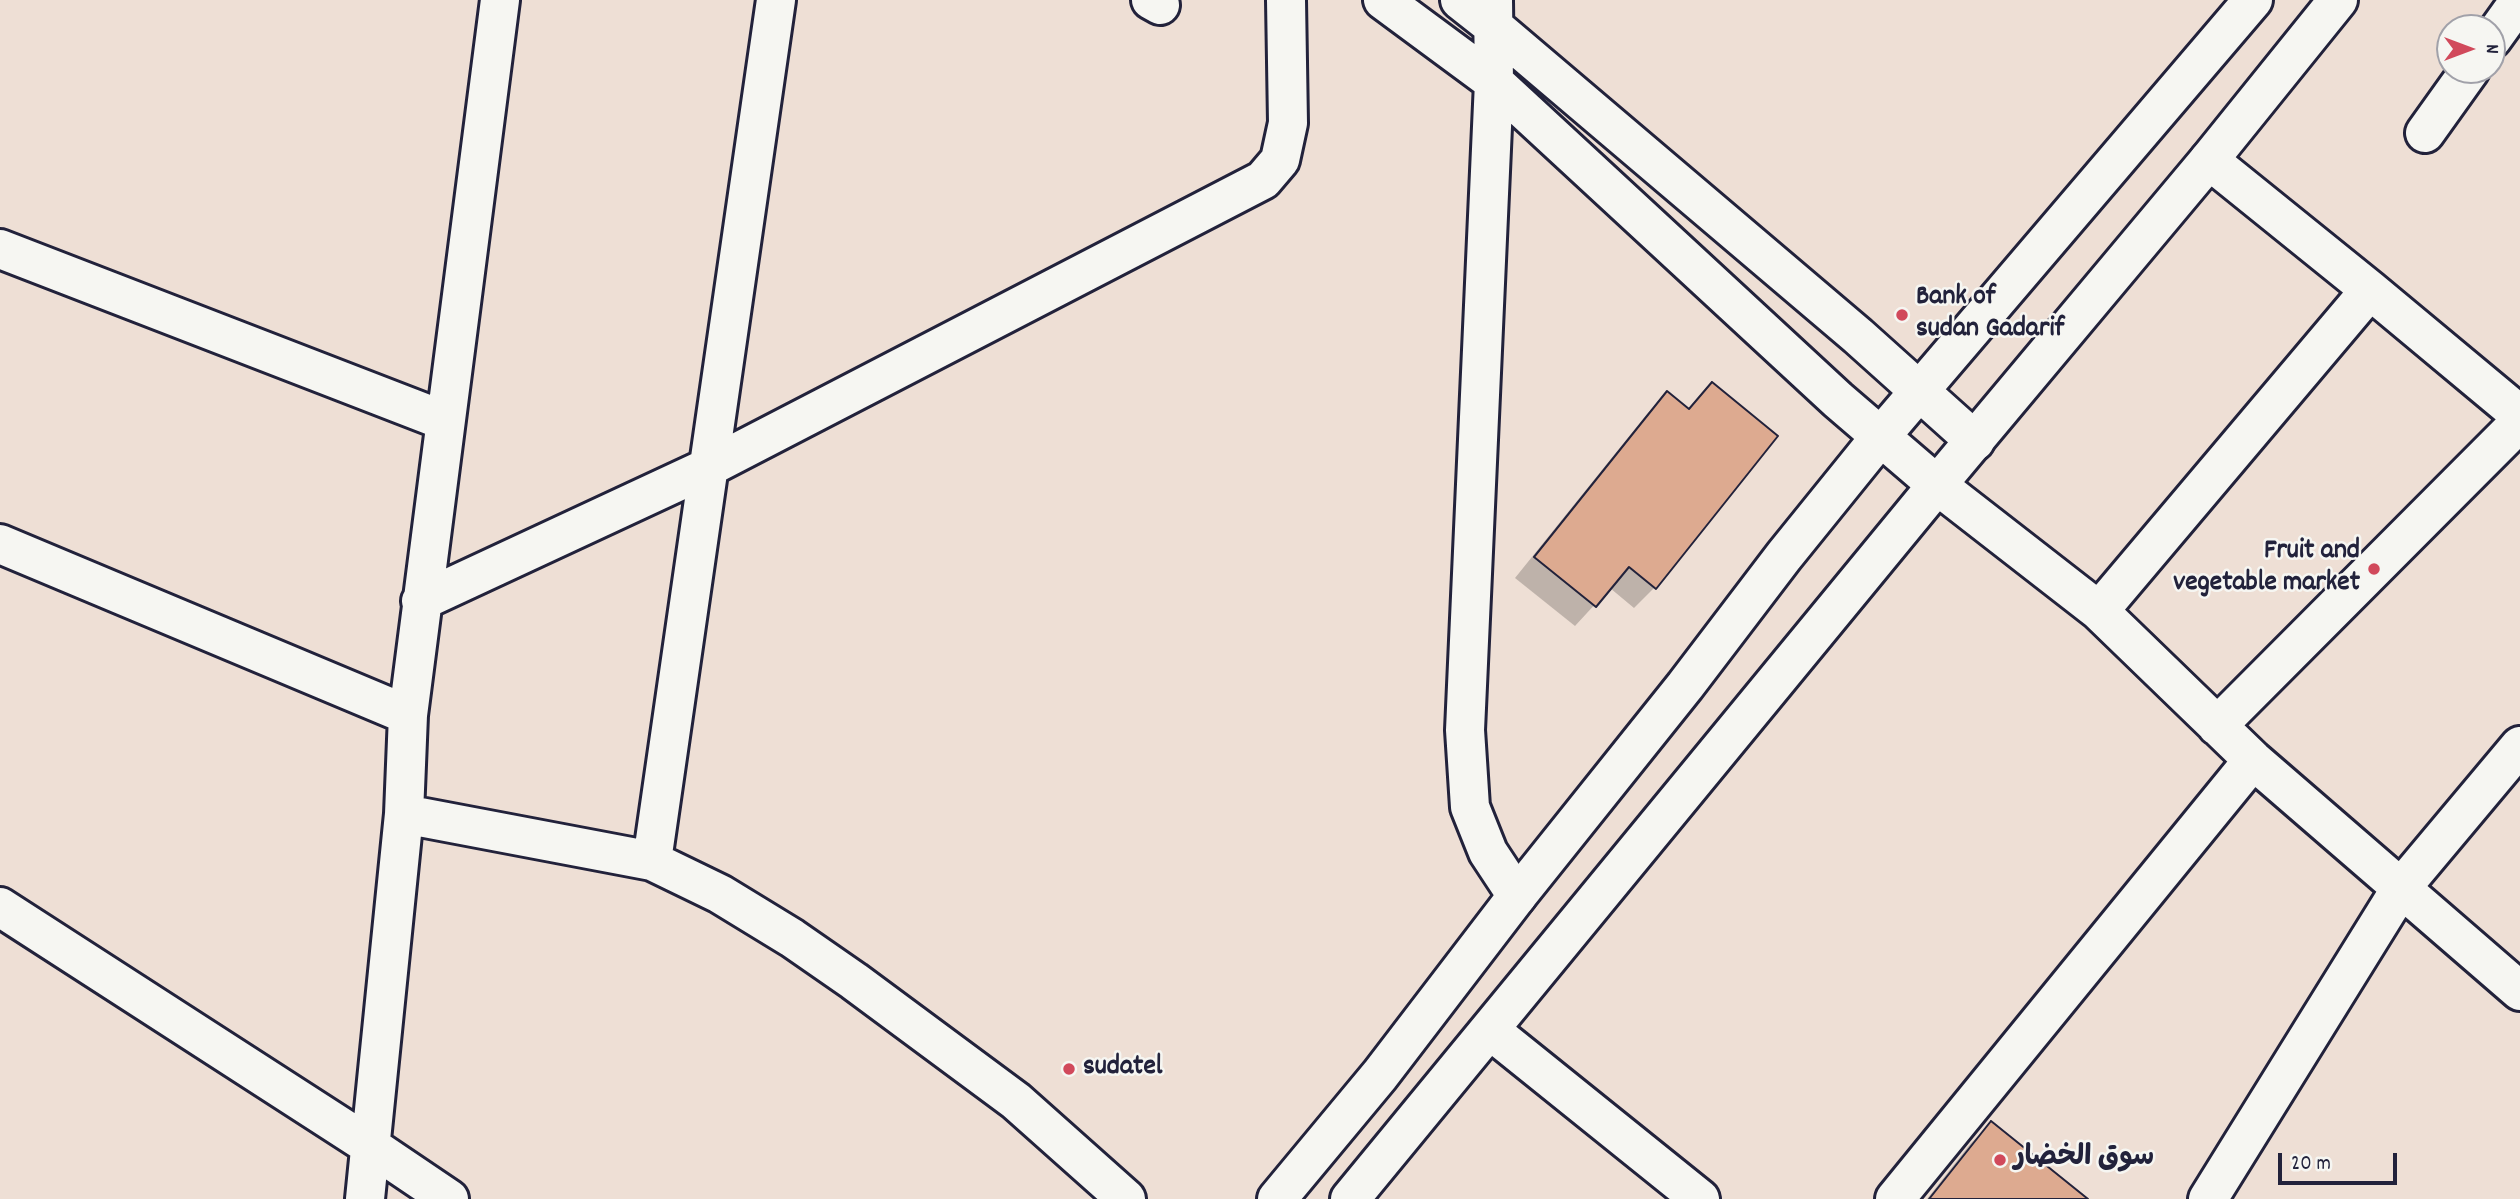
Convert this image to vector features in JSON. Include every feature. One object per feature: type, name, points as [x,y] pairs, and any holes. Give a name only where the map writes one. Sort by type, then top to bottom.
[{"type":"street","points":[[365,1199],[404,814],[408,715],[500,0]]},
{"type":"street","points":[[652,861],[776,0]]},
{"type":"street","points":[[421,601],[709,467],[1263,180],[1280,160],[1288,123],[1286,0]]},
{"type":"street","points":[[1383,0],[1494,82],[1838,400],[1937,485],[2099,611],[2253,760],[2520,991]]},
{"type":"street","points":[[1460,0],[1493,13],[1975,441]]},
{"type":"street","points":[[1277,1199],[1380,1075],[1517,896],[1881,436],[2253,0]]},
{"type":"street","points":[[1350,1199],[1937,485],[2209,160],[2338,0]]},
{"type":"street","points":[[2506,20],[2520,0]]},
{"type":"street","points":[[1493,13],[1494,82],[1465,730],[1470,807],[1488,852],[1517,896]]},
{"type":"street","points":[[2425,133],[2460,84]]},
{"type":"street","points":[[2209,160],[2520,415]]},
{"type":"street","points":[[0,249],[444,421]]},
{"type":"street","points":[[2099,611],[2370,290]]},
{"type":"street","points":[[2217,726],[2520,422]]},
{"type":"street","points":[[0,544],[408,715]]},
{"type":"street","points":[[2208,1199],[2401,888],[2520,746]]},
{"type":"street","points":[[1895,1199],[2253,760]]},
{"type":"street","points":[[404,814],[652,861],[720,894],[792,938],[1016,1101],[1126,1199]]},
{"type":"street","points":[[0,907],[449,1199]]},
{"type":"street","points":[[1490,1030],[1700,1199]]},
{"type":"building","points":[[1712,382],[1778,436],[1656,589],[1629,567],[1596,607],[1534,557],[1667,391],[1689,409]]},
{"type":"building","name":"سوق الخضار","points":[[1991,1121],[2088,1199],[1929,1199]]},
{"type":"place","name":"Bank of sudan Gadarif","points":[[1902,315]]},
{"type":"place","name":"Fruit and vegetable market","points":[[2374,569]]},
{"type":"place","name":"sudatel","points":[[1069,1069]]},
{"type":"place","name":"سوق الخضار","points":[[2000,1160]]}]
